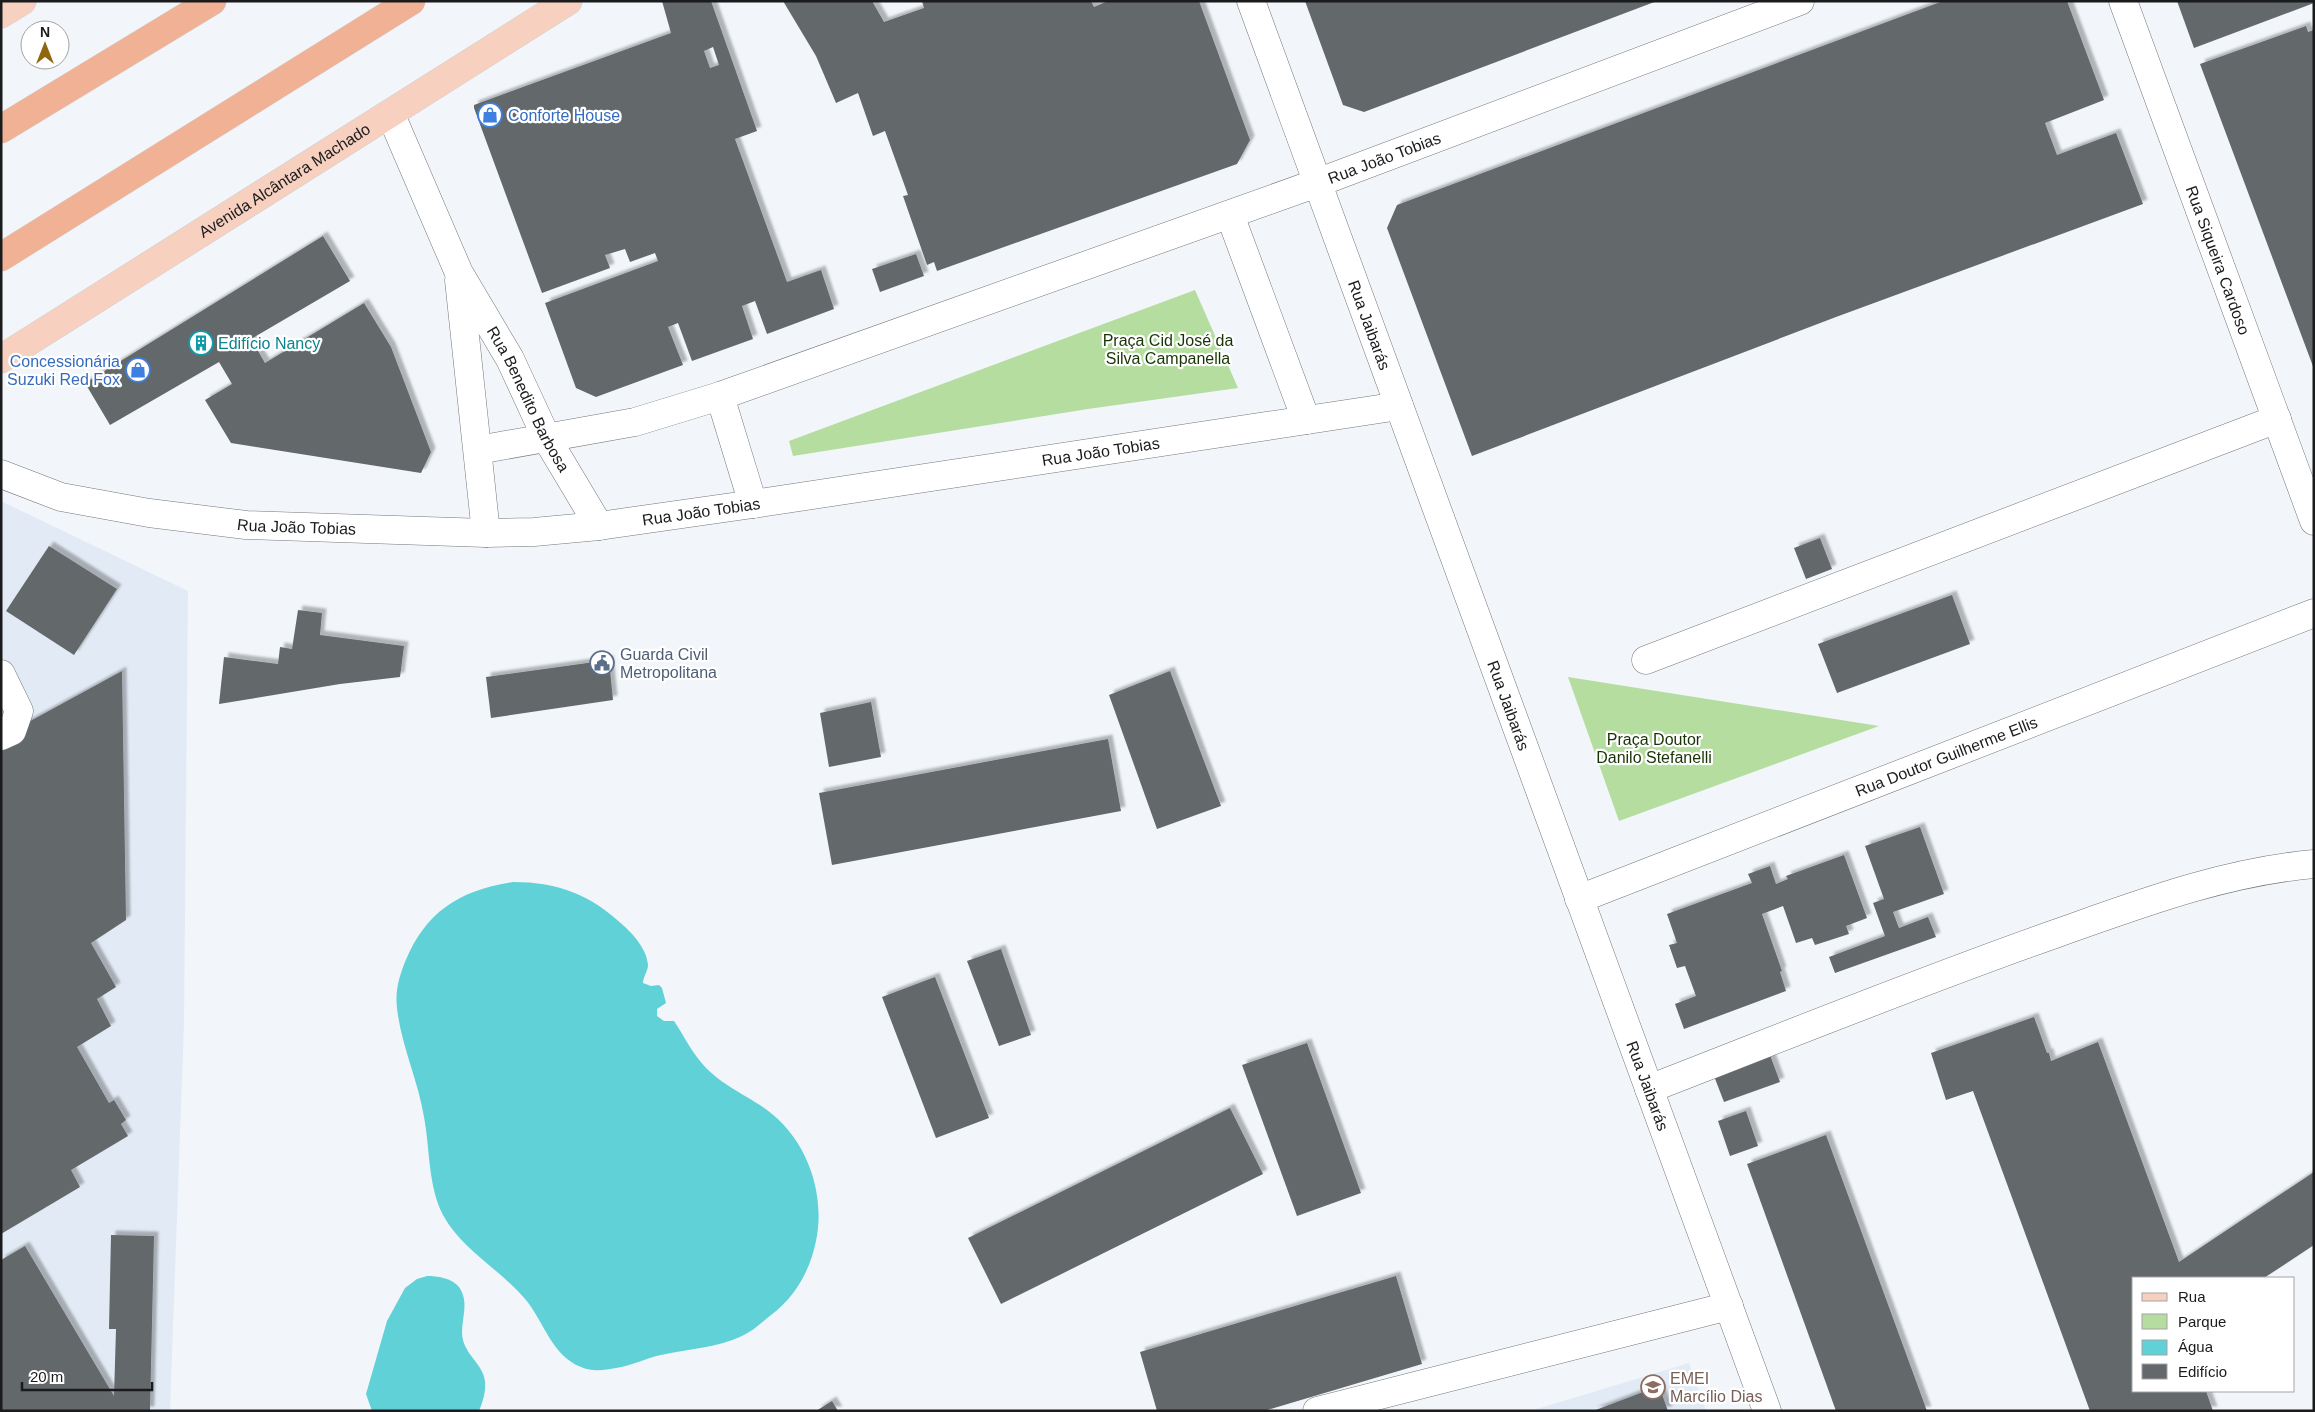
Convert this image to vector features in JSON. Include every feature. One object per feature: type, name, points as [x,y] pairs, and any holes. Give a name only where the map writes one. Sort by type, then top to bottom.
[{"type":"highway","points":[[1,129],[212,1]]},
{"type":"highway","points":[[1,257],[411,1]]},
{"type":"main road","points":[[1,14],[22,1]]},
{"type":"main road","name":"Avenida Alcântara Machado","points":[[1,359],[391,115],[568,1]]},
{"type":"street","name":"Rua Jaibarás","points":[[1251,1],[1766,1411]]},
{"type":"street","name":"Rua João Tobias","points":[[478,450],[635,422],[720,396],[1230,215],[1800,1]]},
{"type":"street","name":"Rua Siqueira Cardoso","points":[[2123,1],[2314,521]]},
{"type":"street","name":"Rua Benedito Barbosa","points":[[391,115],[458,273],[510,359],[547,439],[599,526]]},
{"type":"street","points":[[1230,215],[1306,420]]},
{"type":"street","name":"Rua Benedito Barbosa","points":[[458,273],[486,533]]},
{"type":"street","points":[[720,396],[754,504]]},
{"type":"street","name":"Rua João Tobias","points":[[1,474],[61,497],[149,513],[246,525],[486,533],[534,532],[599,526],[754,504],[1399,406]]},
{"type":"street","points":[[1646,660],[2276,420]]},
{"type":"street","name":"Rua Doutor Guilherme Ellis","points":[[1579,898],[2314,613]]},
{"type":"street","points":[[1,674],[19,710],[12,731],[1,736]]},
{"type":"street","points":[[1649,1089],[2010,950],[2166,895],[2245,875],[2314,864]]},
{"type":"street","points":[[1317,1411],[1728,1306]]},
{"type":"shaded area","points":[[1,501],[188,591],[184,1025],[170,1411],[1,1411]]},
{"type":"shaded area","name":"EMEI Marcílio Dias","points":[[1689,1363],[1706,1411],[1530,1411]]},
{"type":"green space","name":"Praça Cid José da Silva Campanella","points":[[1195,290],[1238,388],[1088,409],[793,456],[789,441]]},
{"type":"green space","name":"Praça Doutor Danilo Stefanelli","points":[[1568,677],[1879,726],[1619,821]]},
{"type":"water","points":[[513,882],[545,885],[573,892],[599,906],[624,926],[639,943],[647,959],[648,967],[643,983],[651,986],[659,985],[662,988],[666,1003],[657,1009],[657,1016],[664,1021],[674,1021],[693,1052],[707,1069],[723,1082],[767,1110],[781,1122],[803,1152],[810,1169],[818,1205],[816,1241],[810,1263],[794,1292],[780,1308],[746,1334],[722,1343],[661,1355],[622,1367],[590,1370],[581,1367],[563,1355],[549,1338],[526,1300],[460,1239],[443,1215],[432,1180],[421,1103],[399,1022],[398,984],[413,944],[434,916],[461,897]]},
{"type":"water","points":[[427,1276],[440,1277],[452,1281],[459,1287],[462,1293],[464,1300],[463,1340],[484,1375],[485,1381],[484,1396],[479,1411],[372,1411],[366,1394],[387,1321],[405,1288],[417,1279]]},
{"type":"building","points":[[662,1],[711,1],[757,131],[735,139],[787,282],[821,270],[834,309],[767,334],[755,301],[742,306],[753,339],[692,361],[678,323],[668,327],[683,365],[596,397],[576,388],[545,303],[658,261],[655,253],[630,262],[625,249],[605,255],[610,268],[542,293],[474,105],[671,33]],"holes":[[[713,47],[719,65],[710,68],[704,51]]]},
{"type":"building","points":[[783,1],[872,1],[884,22],[924,8],[922,1],[1091,1],[1094,7],[1108,1],[1199,1],[1250,140],[1237,164],[937,271],[934,262],[927,265],[903,196],[908,195],[885,131],[873,136],[858,93],[836,103],[816,56]]},
{"type":"building","points":[[1305,1],[1657,1],[1364,112],[1343,105]]},
{"type":"building","points":[[1943,1],[2067,1],[2104,100],[2045,123],[2057,155],[2116,133],[2143,204],[1836,317],[1472,456],[1387,228],[1397,205]]},
{"type":"building","points":[[2177,1],[2314,1],[2314,3],[2194,48]]},
{"type":"building","points":[[2306,26],[2308,32],[2314,30],[2314,369],[2200,64]]},
{"type":"building","name":"Edifício Nancy","points":[[323,236],[350,281],[251,339],[265,363],[364,303],[391,347],[431,452],[421,473],[231,443],[205,400],[232,384],[219,362],[110,425],[85,383]]},
{"type":"building","points":[[916,254],[924,276],[880,292],[872,269]]},
{"type":"building","points":[[1820,538],[1832,569],[1806,579],[1794,548]]},
{"type":"building","points":[[49,546],[117,589],[74,655],[6,611]]},
{"type":"building","points":[[1952,595],[1970,644],[1837,693],[1818,644]]},
{"type":"building","points":[[298,610],[322,613],[320,635],[404,646],[400,677],[340,684],[219,704],[224,657],[278,664],[280,647],[292,649]]},
{"type":"building","points":[[609,660],[613,700],[491,718],[486,677]]},
{"type":"building","points":[[122,671],[126,920],[91,943],[116,987],[97,999],[111,1026],[77,1047],[109,1103],[114,1100],[126,1120],[121,1124],[128,1136],[71,1170],[80,1187],[1,1234],[1,737]]},
{"type":"building","points":[[1170,671],[1221,806],[1157,829],[1109,695]]},
{"type":"building","points":[[871,702],[881,757],[829,767],[820,713]]},
{"type":"building","points":[[1108,739],[1121,811],[832,865],[819,793]]},
{"type":"building","points":[[1920,827],[1944,894],[1893,912],[1899,928],[1928,917],[1936,937],[1835,973],[1829,957],[1885,936],[1873,903],[1884,899],[1865,846]]},
{"type":"building","points":[[1844,855],[1867,918],[1846,926],[1849,934],[1815,945],[1812,938],[1796,943],[1783,906],[1762,914],[1782,971],[1780,972],[1786,991],[1684,1029],[1675,1004],[1696,996],[1685,966],[1677,968],[1669,945],[1677,943],[1667,914],[1752,883],[1748,874],[1770,866],[1776,884],[1788,879],[1786,876]]},
{"type":"building","points":[[1001,949],[1031,1035],[999,1046],[967,961]]},
{"type":"building","points":[[935,977],[989,1118],[936,1138],[882,997]]},
{"type":"building","points":[[2034,1017],[2051,1061],[2098,1042],[2179,1262],[2314,1172],[2314,1245],[2266,1277],[2132,1277],[2132,1392],[2206,1392],[2213,1411],[2090,1411],[1973,1091],[1946,1100],[1931,1053]]},
{"type":"building","points":[[1307,1043],[1361,1193],[1297,1216],[1242,1065]]},
{"type":"building","points":[[1770,1055],[1780,1082],[1724,1102],[1714,1076]]},
{"type":"building","points":[[1230,1108],[1263,1174],[1001,1304],[968,1238]]},
{"type":"building","points":[[1746,1111],[1758,1146],[1730,1156],[1718,1121]]},
{"type":"building","points":[[1826,1135],[1927,1411],[1836,1411],[1747,1164]]},
{"type":"building","points":[[111,1235],[154,1236],[150,1411],[1,1411],[1,1260],[25,1246],[114,1396],[116,1329],[109,1329]]},
{"type":"building","points":[[1396,1276],[1422,1364],[1264,1411],[1157,1411],[1140,1352]]},
{"type":"building","points":[[1659,1386],[1668,1411],[1593,1411]]},
{"type":"building","points":[[832,1401],[838,1411],[816,1411]]},
{"type":"place","name":"Conforte House","points":[[490,115]]},
{"type":"place","name":"Edifício Nancy","points":[[201,343]]},
{"type":"place","name":"Concessionária Suzuki Red Fox","points":[[138,370]]},
{"type":"place","name":"Guarda Civil Metropolitana","points":[[602,663]]},
{"type":"place","name":"EMEI Marcílio Dias","points":[[1653,1387]]}]
